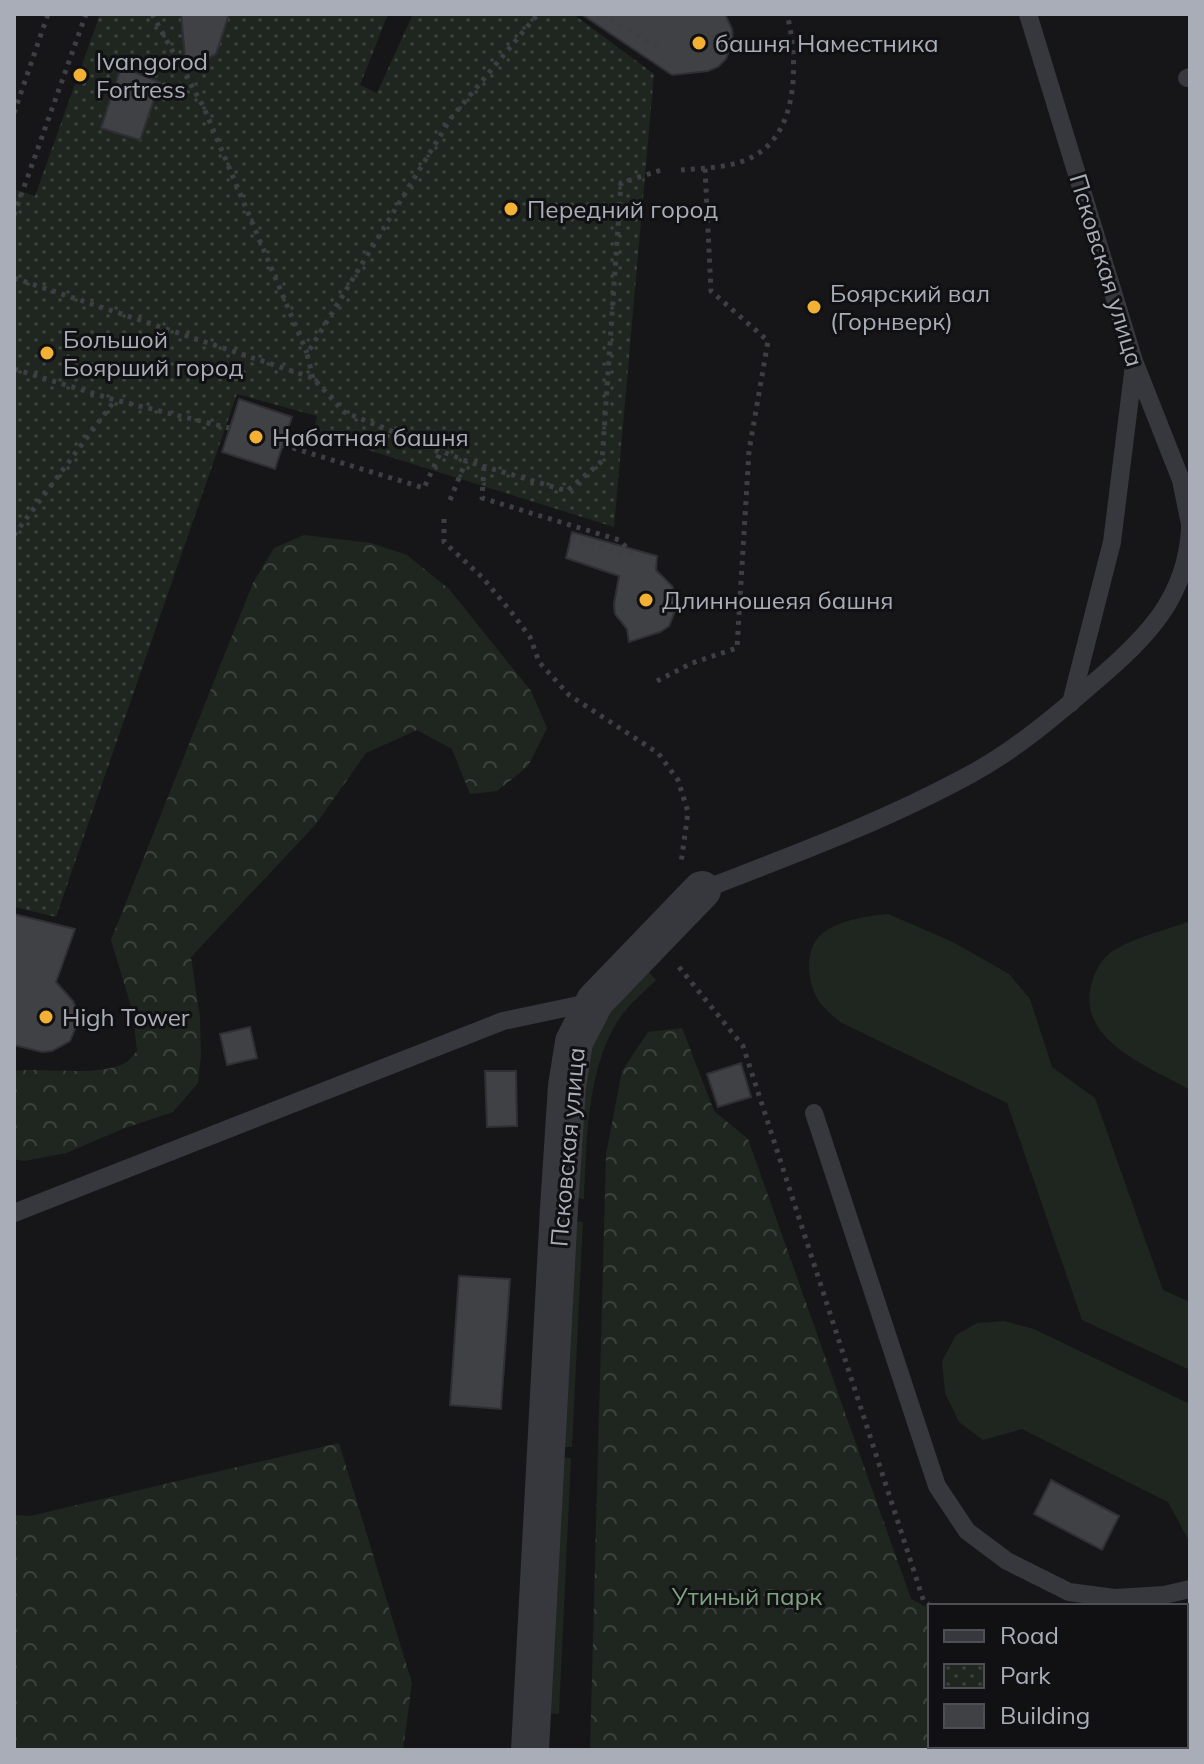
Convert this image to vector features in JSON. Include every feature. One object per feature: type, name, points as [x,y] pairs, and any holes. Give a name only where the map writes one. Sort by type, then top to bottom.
[{"type":"street","name":"Псковская улица","points":[[530,1750],[567,1086],[574,1042],[595,1001],[691,880]]},
{"type":"lane","name":"Псковская улица","points":[[691,880],[831,840],[973,773],[1071,703],[1115,664],[1149,630],[1176,592],[1189,547],[1190,526],[1181,480],[1134,361],[1028,14]]},
{"type":"lane","points":[[1071,703],[1112,542],[1134,361]]},
{"type":"lane","points":[[14,1213],[503,1021],[595,1001]]},
{"type":"lane","points":[[814,1113],[937,1486],[967,1531],[1007,1561],[1069,1592],[1115,1598],[1164,1595],[1190,1589]]},
{"type":"path","points":[[14,113],[48,14]]},
{"type":"path","points":[[14,215],[86,14]]},
{"type":"path","points":[[152,14],[204,108],[307,354],[313,378],[344,412],[484,467],[567,491],[602,461],[621,183],[664,169]]},
{"type":"path","points":[[307,354],[451,118],[538,14]]},
{"type":"path","points":[[602,14],[657,47]]},
{"type":"path","points":[[681,170],[752,157],[769,145],[780,129],[789,106],[794,47],[787,14]]},
{"type":"path","points":[[657,681],[692,663],[737,648],[749,451],[768,341],[711,291],[705,168]]},
{"type":"path","points":[[14,278],[313,378]]},
{"type":"path","points":[[14,369],[115,400],[229,428]]},
{"type":"path","points":[[14,535],[115,400]]},
{"type":"path","points":[[283,445],[424,488],[442,449]]},
{"type":"path","points":[[450,500],[466,461]]},
{"type":"path","points":[[484,467],[482,498],[619,540],[636,557],[571,537]]},
{"type":"path","points":[[444,519],[444,542],[483,578],[512,613],[530,637],[539,662],[569,695],[658,753],[678,780],[688,812],[691,880]]},
{"type":"path","points":[[668,972],[676,963],[743,1046],[924,1602],[928,1604]]},
{"type":"green space","points":[[100,14],[388,14],[360,85],[377,93],[413,14],[573,14],[654,74],[614,527],[314,433],[317,416],[237,394],[56,917],[14,907],[14,189],[35,196]]},
{"type":"green space","points":[[304,535],[371,543],[407,555],[449,589],[531,691],[547,728],[528,766],[497,791],[470,794],[452,749],[417,730],[366,753],[316,824],[191,957],[200,1018],[198,1083],[173,1112],[66,1153],[24,1161],[14,1159],[14,1071],[111,1068],[125,1063],[137,1051],[133,1013],[111,940],[253,583],[274,548]]},
{"type":"green space","points":[[888,914],[953,942],[1009,974],[1030,999],[1052,1067],[1095,1098],[1163,1290],[1190,1302],[1190,1370],[1082,1320],[1007,1103],[840,1022],[821,1004],[810,976],[813,945],[834,926]]},
{"type":"green space","points":[[1190,921],[1190,1090],[1121,1050],[1095,1022],[1090,1005],[1094,977],[1109,954],[1136,939]]},
{"type":"green space","points":[[642,965],[656,980],[621,1016],[607,1042],[599,1063],[590,1108],[584,1199],[566,1197],[584,1046]]},
{"type":"green space","name":"Утиный парк","points":[[682,1028],[714,1111],[748,1139],[911,1599],[928,1608],[928,1748],[1188,1748],[1190,1655],[1190,1750],[590,1750],[606,1154],[622,1071],[648,1032]]},
{"type":"green space","points":[[565,1220],[583,1222],[572,1447],[553,1447]]},
{"type":"green space","points":[[1004,1321],[1034,1329],[1190,1404],[1190,1543],[1168,1502],[1022,1429],[983,1440],[959,1422],[945,1393],[942,1361],[956,1335],[977,1323]]},
{"type":"green space","points":[[339,1443],[412,1683],[403,1750],[14,1750],[14,1515],[30,1516]]},
{"type":"green space","points":[[553,1457],[571,1458],[559,1714],[541,1713]]},
{"type":"building","points":[[181,14],[229,14],[216,54],[205,60],[185,56]]},
{"type":"building","points":[[581,14],[725,14],[733,40],[726,59],[718,67],[672,75]]},
{"type":"building","points":[[121,67],[160,82],[140,140],[101,128]]},
{"type":"building","name":"Набатная башня","points":[[239,399],[292,417],[275,469],[222,452]]},
{"type":"building","points":[[572,532],[657,556],[656,570],[672,586],[676,595],[677,606],[669,626],[629,642],[627,629],[615,614],[619,576],[566,558]]},
{"type":"building","points":[[14,914],[75,929],[56,982],[73,1001],[78,1022],[70,1041],[52,1051],[42,1052],[14,1045]]},
{"type":"building","points":[[250,1027],[257,1058],[227,1065],[220,1034]]},
{"type":"building","points":[[741,1063],[751,1097],[718,1107],[707,1074]]},
{"type":"building","points":[[485,1071],[516,1071],[517,1126],[487,1127]]},
{"type":"building","points":[[459,1276],[510,1279],[501,1409],[450,1405]]},
{"type":"building","points":[[1051,1480],[1119,1516],[1102,1550],[1034,1514]]},
{"type":"place","name":"башня Наместника","points":[[699,43]]},
{"type":"place","name":"Ivangorod Fortress","points":[[80,75]]},
{"type":"place","name":"Передний город","points":[[511,209]]},
{"type":"place","name":"Боярский вал (Горнверк)","points":[[814,307]]},
{"type":"place","name":"Большой Боярший город","points":[[47,353]]},
{"type":"place","name":"Набатная башня","points":[[256,437]]},
{"type":"place","name":"Длинношеяя башня","points":[[646,600]]},
{"type":"place","name":"High Tower","points":[[46,1017]]}]
